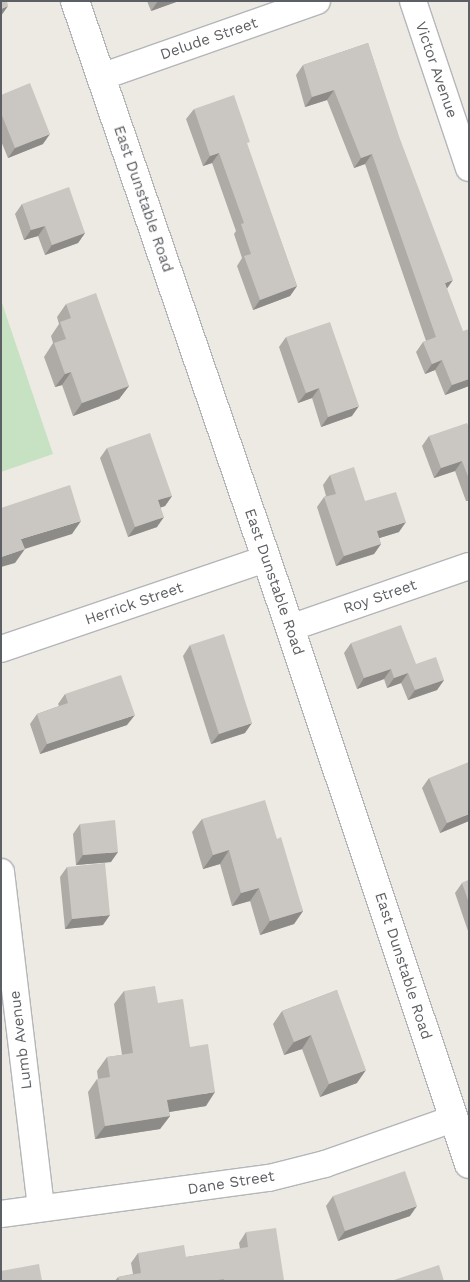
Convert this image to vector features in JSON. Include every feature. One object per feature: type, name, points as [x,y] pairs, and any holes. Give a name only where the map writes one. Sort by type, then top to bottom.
[{"type":"street","name":"East Dunstable Road","points":[[75,1],[290,628],[469,1164]]},
{"type":"street","name":"Delude Street","points":[[101,77],[317,1]]},
{"type":"street","name":"Victor Avenue","points":[[413,1],[469,168]]},
{"type":"street","name":"Herrick Street","points":[[1,649],[266,559]]},
{"type":"street","name":"Roy Street","points":[[290,628],[469,566]]},
{"type":"street","name":"Lumb Avenue","points":[[1,872],[41,1208]]},
{"type":"street","name":"Dane Street","points":[[1,1214],[269,1178],[325,1164],[453,1119]]},
{"type":"green space","points":[[1,300],[53,454],[1,472]]},
{"type":"building","points":[[1,1],[7,1],[8,6],[1,9]]},
{"type":"building","points":[[368,43],[400,139],[453,280],[445,283],[463,331],[469,329],[469,379],[452,385],[442,360],[432,364],[423,342],[436,337],[372,154],[361,158],[334,90],[312,97],[303,65]]},
{"type":"building","points":[[30,83],[50,134],[15,148],[1,113],[1,95]]},
{"type":"building","points":[[234,95],[250,142],[247,143],[297,286],[260,300],[244,256],[251,254],[241,224],[244,223],[219,153],[210,156],[194,109]]},
{"type":"building","points":[[69,187],[85,233],[52,245],[45,226],[31,230],[22,204]]},
{"type":"building","points":[[96,293],[129,386],[82,403],[71,372],[65,374],[54,343],[66,339],[60,322],[71,318],[66,304]]},
{"type":"building","points":[[330,322],[359,406],[328,417],[319,388],[306,393],[286,337]]},
{"type":"building","points":[[467,423],[469,428],[469,479],[462,461],[441,468],[429,436]]},
{"type":"building","points":[[150,433],[172,496],[158,500],[164,517],[135,527],[107,448]]},
{"type":"building","points":[[354,467],[365,501],[396,492],[406,522],[377,531],[381,544],[344,556],[324,497],[336,494],[330,475]]},
{"type":"building","points":[[70,485],[81,521],[21,539],[25,549],[1,557],[1,508]]},
{"type":"building","points":[[401,625],[416,664],[436,657],[444,680],[415,690],[408,673],[394,678],[391,669],[364,678],[351,643]]},
{"type":"building","points":[[224,634],[252,723],[219,734],[190,645]]},
{"type":"building","points":[[121,675],[135,715],[47,744],[37,714],[68,703],[65,694]]},
{"type":"building","points":[[469,762],[469,814],[447,823],[429,778]]},
{"type":"building","points":[[265,800],[277,839],[281,837],[303,911],[270,921],[259,888],[241,893],[229,850],[213,855],[202,819]]},
{"type":"building","points":[[115,820],[118,852],[83,855],[80,824]]},
{"type":"building","points":[[105,863],[110,915],[72,919],[67,867]]},
{"type":"building","points":[[469,880],[469,903],[462,883]]},
{"type":"building","points":[[155,986],[158,1003],[183,999],[190,1047],[208,1044],[215,1092],[167,1100],[170,1116],[105,1126],[97,1079],[110,1077],[107,1057],[133,1053],[124,991]]},
{"type":"building","points":[[337,990],[366,1070],[329,1084],[311,1035],[294,1042],[282,1011]]},
{"type":"building","points":[[405,1171],[417,1206],[345,1231],[333,1196]]},
{"type":"building","points":[[276,1228],[284,1280],[119,1281],[118,1277],[141,1273],[138,1253],[184,1245],[186,1257],[248,1247],[246,1232]]},
{"type":"building","points":[[39,1264],[42,1281],[1,1281],[1,1271]]},
{"type":"building","points":[[439,1265],[444,1281],[391,1281]]}]
